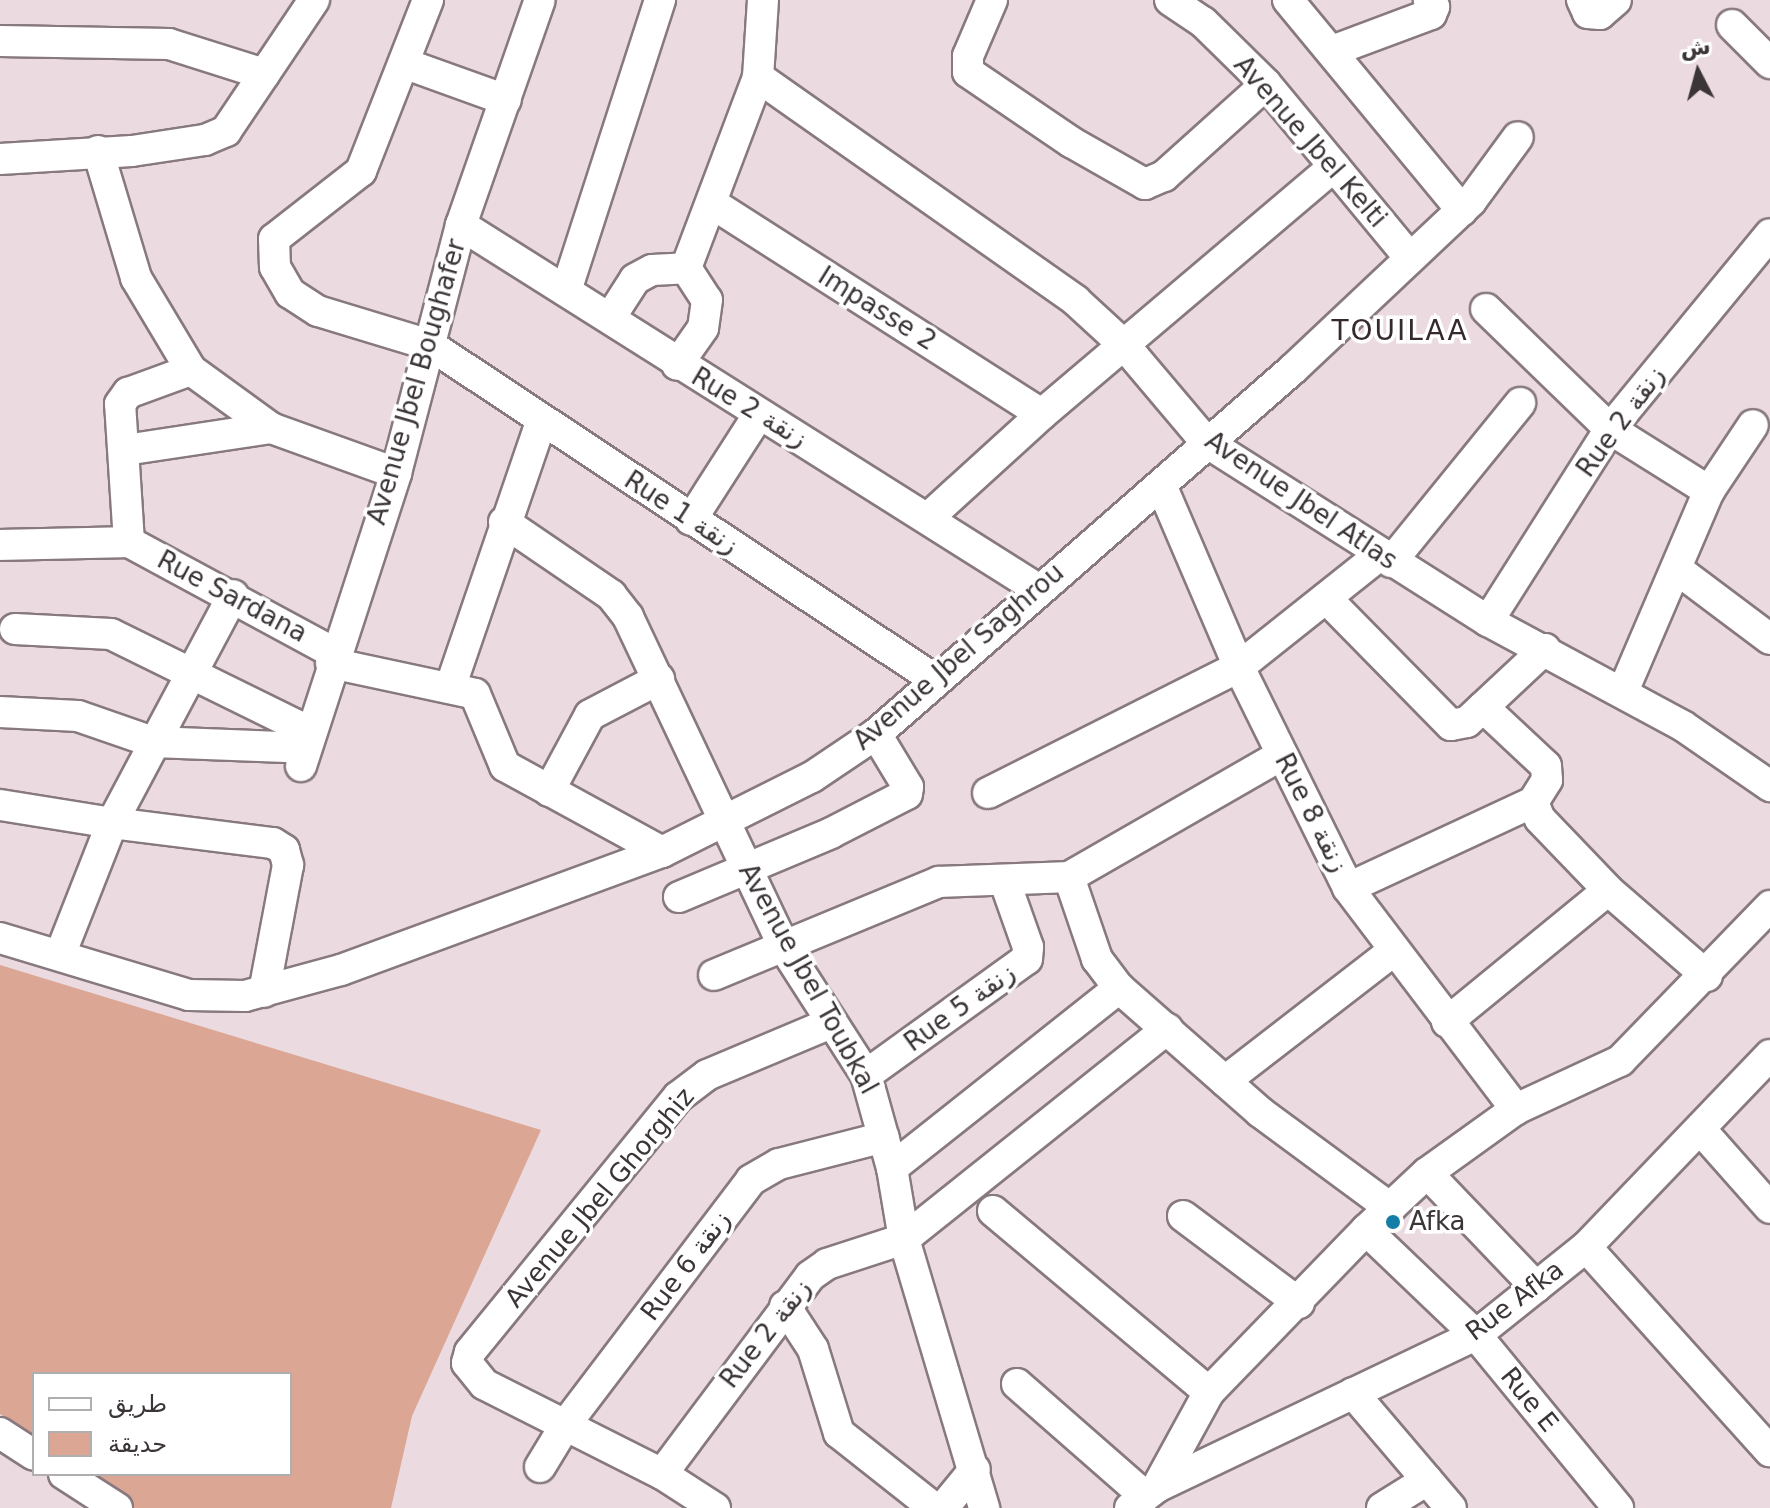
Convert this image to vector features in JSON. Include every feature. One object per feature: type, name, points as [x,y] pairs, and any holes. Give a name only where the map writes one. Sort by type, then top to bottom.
[{"type":"street","points":[[0,159],[132,151],[217,136],[234,124],[314,0]]},
{"type":"street","points":[[428,0],[406,64],[506,100]]},
{"type":"street","name":"Avenue Jbel Boughafer","points":[[306,749],[332,658],[396,473],[461,225],[540,0]]},
{"type":"street","points":[[566,291],[660,0]]},
{"type":"street","points":[[686,268],[713,204],[758,77],[763,0]]},
{"type":"street","points":[[992,0],[968,56],[968,72],[1071,142],[1145,184],[1164,176],[1266,84]]},
{"type":"street","name":"Avenue Jbel Kelti","points":[[1170,0],[1203,22],[1266,84],[1410,258]]},
{"type":"street","points":[[1288,0],[1462,210]]},
{"type":"street","points":[[1332,51],[1431,14],[1434,7],[1429,0]]},
{"type":"street","points":[[1732,25],[1770,63]]},
{"type":"street","points":[[0,41],[169,44],[264,74]]},
{"type":"street","name":"Rue 1 زنقة","points":[[406,64],[361,171],[282,229],[273,241],[275,267],[296,299],[344,320],[430,345],[541,422],[934,679]]},
{"type":"street","name":"Avenue Jbel Atlas","points":[[758,77],[1036,269],[1125,346],[1206,442],[1488,621],[1624,689],[1770,786]]},
{"type":"street","name":"Avenue Jbel Saghrou","points":[[0,938],[189,995],[226,998],[264,992],[341,970],[662,852],[812,777],[876,734],[934,679],[1293,369],[1462,210],[1518,137]]},
{"type":"street","points":[[98,151],[136,278],[191,370],[271,428],[396,473]]},
{"type":"street","points":[[929,517],[1042,414],[1334,166]]},
{"type":"street","name":"Impasse 2","points":[[713,204],[1042,414]]},
{"type":"street","name":"Rue 2 زنقة","points":[[461,225],[610,318],[677,365],[929,517],[1038,589]]},
{"type":"street","name":"Rue 2 زنقة","points":[[1488,621],[1610,429],[1764,254]]},
{"type":"street","points":[[610,318],[635,279],[652,270],[686,268]]},
{"type":"street","points":[[677,365],[703,328],[707,300],[686,268]]},
{"type":"street","points":[[1486,309],[1610,429],[1709,491]]},
{"type":"street","points":[[0,545],[129,542],[125,450],[119,419],[122,397],[191,370]]},
{"type":"street","points":[[988,793],[1239,667],[1326,598],[1385,558],[1520,403]]},
{"type":"street","points":[[691,520],[759,414]]},
{"type":"street","points":[[450,688],[504,522],[541,422]]},
{"type":"street","points":[[1624,689],[1678,570],[1709,491],[1753,425]]},
{"type":"street","points":[[125,450],[271,428]]},
{"type":"street","name":"Rue 8 زنقة","points":[[1161,485],[1239,667],[1348,888],[1516,1109]]},
{"type":"street","name":"Avenue Jbel Toubkal","points":[[504,522],[611,595],[659,679],[785,949],[866,1075],[892,1168],[904,1239],[975,1469],[984,1508]]},
{"type":"street","name":"Rue Sardana","points":[[129,542],[233,595],[332,658],[479,697],[495,751],[505,766],[549,791]]},
{"type":"street","points":[[1678,570],[1770,639]]},
{"type":"street","points":[[60,955],[112,823],[233,595]]},
{"type":"street","points":[[1326,598],[1441,719],[1463,723],[1545,649]]},
{"type":"street","points":[[15,629],[111,634],[190,675],[306,749]]},
{"type":"street","points":[[659,679],[590,715],[549,791],[662,852]]},
{"type":"street","points":[[1348,888],[1533,802],[1547,780],[1546,766],[1483,707]]},
{"type":"street","points":[[0,712],[78,716],[153,742],[306,749]]},
{"type":"street","points":[[679,897],[748,870],[907,794],[908,787],[876,734]]},
{"type":"street","points":[[714,975],[785,949],[939,882],[1005,882],[1069,877],[1281,755]]},
{"type":"street","points":[[1533,802],[1540,819],[1608,890],[1707,976]]},
{"type":"street","points":[[0,805],[281,846],[288,865],[264,992]]},
{"type":"street","points":[[1069,877],[1097,959],[1119,988],[1225,1081],[1390,1208]]},
{"type":"street","name":"Rue 5 زنقة","points":[[866,1075],[1027,959],[1023,928],[1005,882]]},
{"type":"street","points":[[1447,1022],[1608,890]]},
{"type":"street","points":[[1017,1384],[1144,1497],[1209,1392],[1299,1303],[1366,1230],[1427,1173],[1516,1109],[1620,1061],[1707,976],[1770,906]]},
{"type":"street","points":[[1225,1081],[1393,951]]},
{"type":"street","points":[[892,1168],[1119,988]]},
{"type":"street","name":"Avenue Jbel Ghorghiz","points":[[566,1424],[484,1384],[469,1370],[470,1352],[678,1097],[707,1075],[831,1023]]},
{"type":"street","points":[[904,1239],[1167,1029]]},
{"type":"street","name":"Rue Afka","points":[[1144,1497],[1476,1335],[1586,1247],[1770,1055]]},
{"type":"street","points":[[1701,1130],[1770,1208]]},
{"type":"street","name":"Rue 6 زنقة","points":[[540,1467],[566,1424],[751,1180],[779,1164],[884,1137]]},
{"type":"street","points":[[1427,1173],[1536,1287]]},
{"type":"street","points":[[993,1211],[1209,1392]]},
{"type":"street","points":[[1183,1216],[1299,1303]]},
{"type":"street","name":"Rue E","points":[[1366,1230],[1476,1335],[1618,1508]]},
{"type":"street","name":"Rue 2 زنقة","points":[[662,1474],[785,1306],[827,1264],[904,1239]]},
{"type":"street","points":[[1586,1247],[1770,1451]]},
{"type":"street","points":[[785,1306],[813,1349],[839,1433],[934,1508]]},
{"type":"street","points":[[1353,1393],[1451,1508]]},
{"type":"street","points":[[566,1424],[662,1474],[715,1508]]},
{"type":"street","points":[[0,1433],[32,1454]]},
{"type":"street","points":[[943,1508],[975,1469]]},
{"type":"street","points":[[67,1476],[117,1508]]},
{"type":"street","points":[[1382,1508],[1427,1480]]},
{"type":"green space","points":[[0,965],[541,1130],[412,1416],[391,1508],[133,1508],[88,1476],[292,1476],[292,1372],[32,1372],[32,1437],[0,1414]]},
{"type":"place","name":"Afka","points":[[1393,1222]]},
{"type":"district","name":"TOUILAA","points":[[1400,331]]}]
